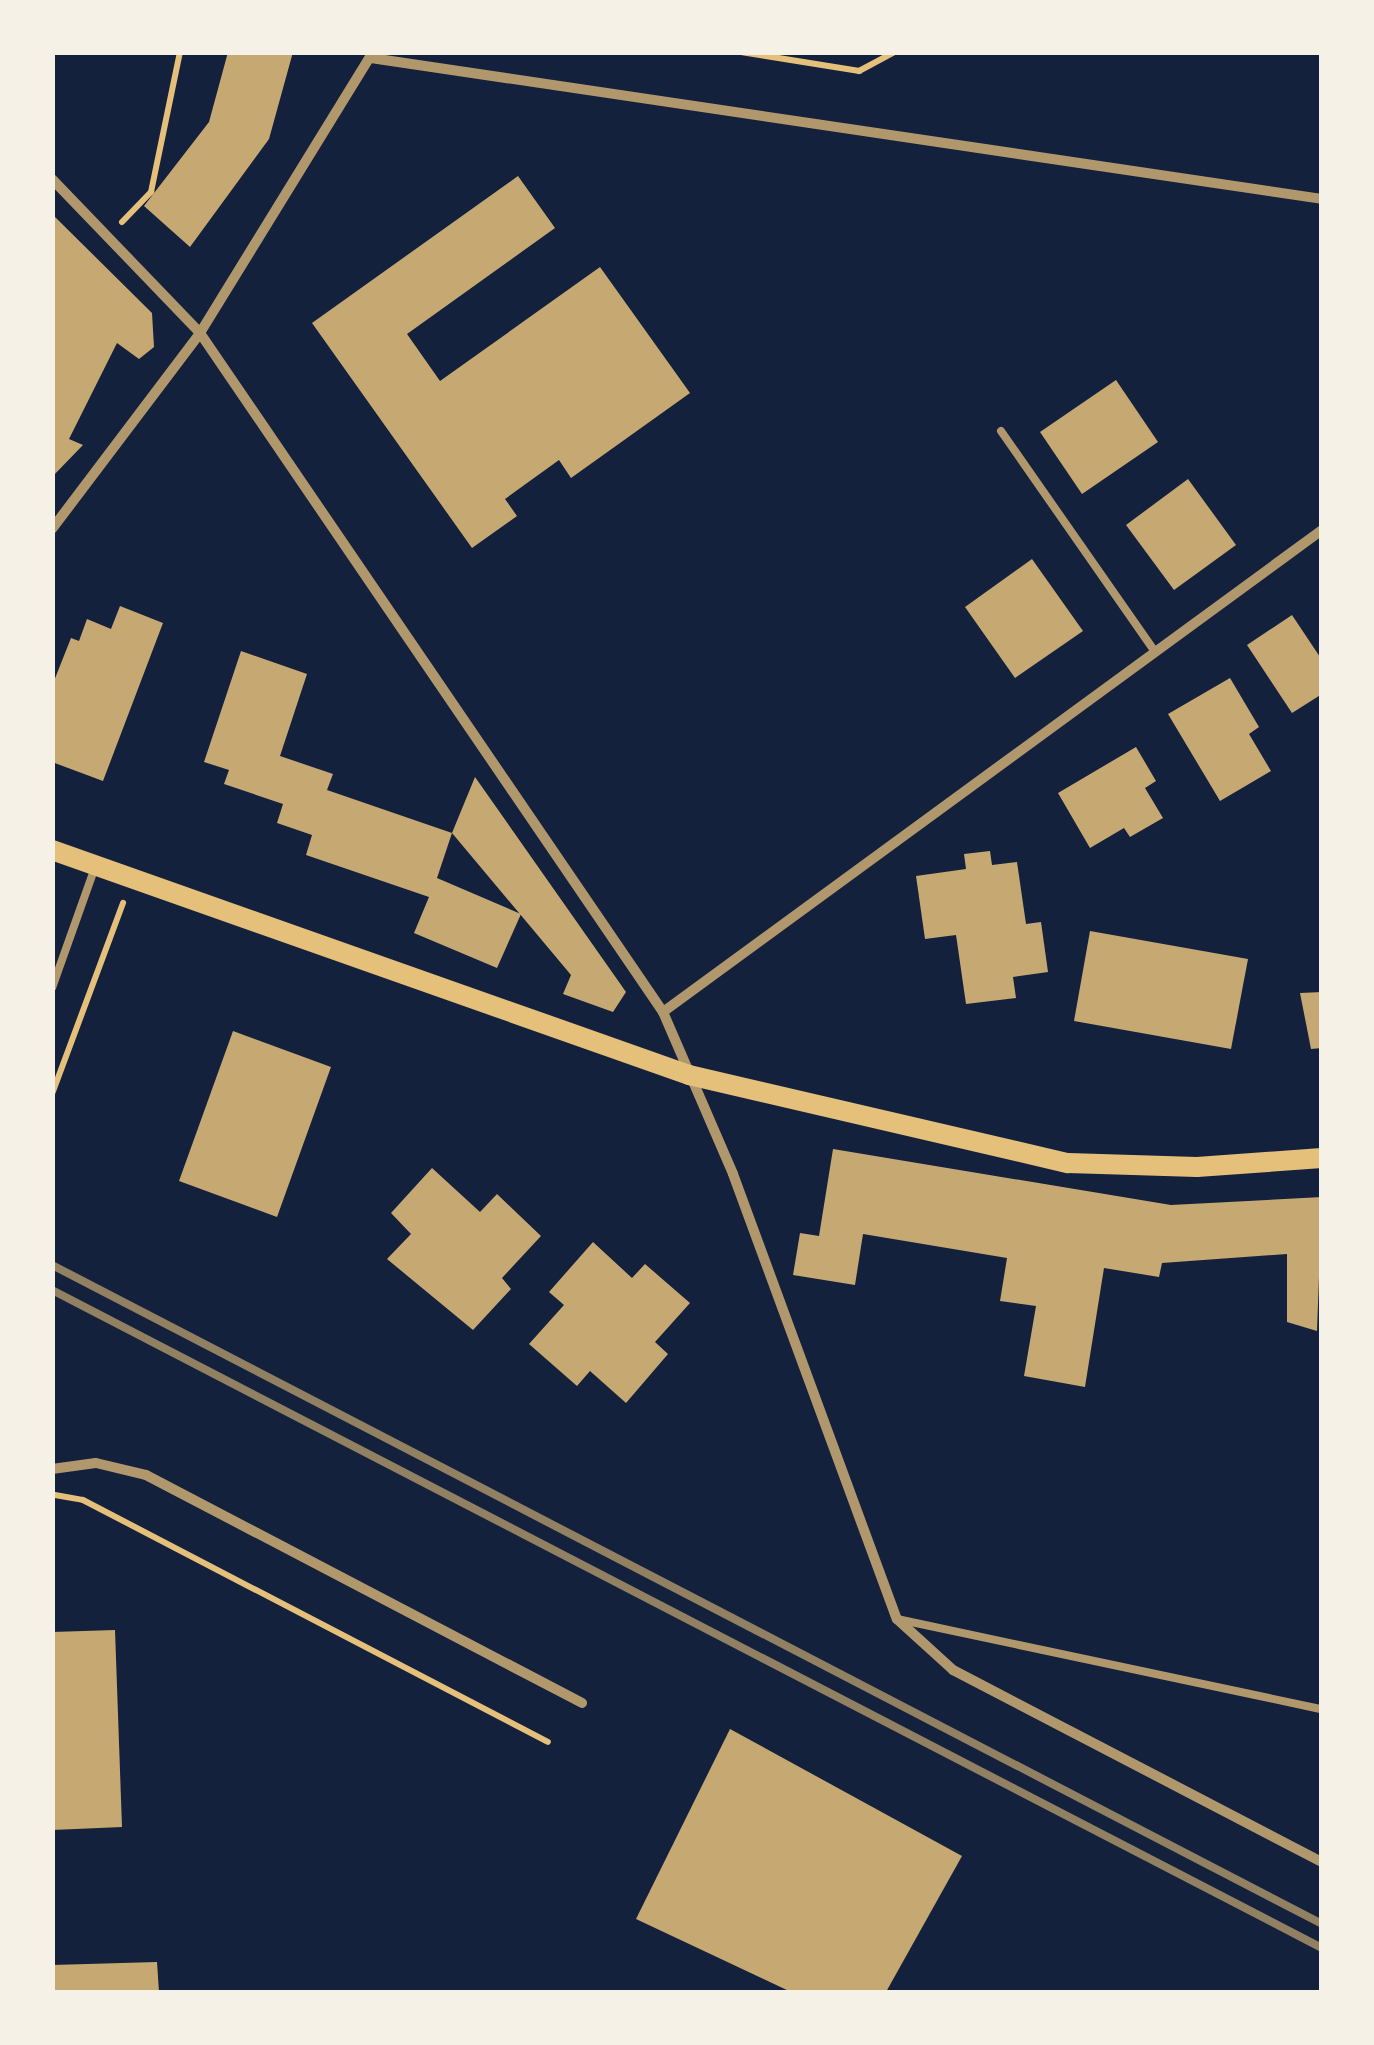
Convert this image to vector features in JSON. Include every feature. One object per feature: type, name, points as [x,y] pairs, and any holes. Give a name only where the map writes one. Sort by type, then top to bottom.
[{"type":"main road","points":[[52,850],[689,1076],[1068,1163],[1198,1168],[1322,1158]]},
{"type":"street","points":[[52,529],[200,333],[371,55],[1322,200]]},
{"type":"street","points":[[52,180],[110,234],[200,333],[663,1012],[733,1174],[897,1618],[953,1670],[1322,1862]]},
{"type":"street","points":[[663,1012],[1322,530]]},
{"type":"street","points":[[52,1469],[96,1463],[146,1475],[582,1703]]},
{"type":"lane","points":[[1001,430],[1155,652]]},
{"type":"lane","points":[[52,988],[96,865]]},
{"type":"lane","points":[[897,1618],[1322,1709]]},
{"type":"path","points":[[110,234],[151,192],[180,52]]},
{"type":"path","points":[[742,52],[859,71],[894,52]]},
{"type":"path","points":[[52,1094],[132,878]]},
{"type":"path","points":[[52,1496],[82,1500],[548,1742]]},
{"type":"building","points":[[228,52],[293,52],[269,139],[190,247],[144,206],[209,122]]},
{"type":"building","points":[[518,176],[555,228],[407,334],[440,381],[600,267],[690,393],[571,478],[559,460],[505,499],[517,516],[472,548],[312,323]]},
{"type":"building","points":[[52,214],[152,313],[154,347],[139,359],[117,343],[69,439],[83,445],[52,477]]},
{"type":"building","points":[[1116,380],[1158,442],[1082,494],[1040,432]]},
{"type":"building","points":[[1188,479],[1236,545],[1174,590],[1126,525]]},
{"type":"building","points":[[1032,559],[1083,631],[1015,678],[965,607]]},
{"type":"building","points":[[120,606],[163,623],[103,781],[52,762],[52,686],[71,638],[79,641],[87,619],[111,629]]},
{"type":"building","points":[[1292,615],[1322,660],[1322,694],[1292,713],[1247,645]]},
{"type":"building","points":[[241,651],[307,674],[280,756],[333,774],[327,790],[452,833],[437,878],[521,914],[497,968],[414,933],[429,897],[306,855],[312,835],[277,823],[283,804],[224,784],[229,770],[204,762]]},
{"type":"building","points":[[1230,678],[1259,727],[1249,734],[1271,771],[1220,801],[1168,714]]},
{"type":"building","points":[[1136,747],[1156,781],[1145,788],[1163,818],[1130,837],[1124,828],[1090,848],[1058,793]]},
{"type":"building","points":[[475,777],[626,992],[613,1012],[563,994],[571,975],[452,833]]},
{"type":"building","points":[[990,851],[992,865],[1017,862],[1026,924],[1041,922],[1048,972],[1013,977],[1016,998],[966,1004],[956,935],[925,939],[916,876],[966,869],[964,854]]},
{"type":"building","points":[[1090,931],[1248,959],[1231,1049],[1074,1021]]},
{"type":"building","points":[[1322,992],[1322,1048],[1311,1049],[1300,993]]},
{"type":"building","points":[[233,1031],[331,1067],[277,1217],[179,1181]]},
{"type":"building","points":[[833,1149],[1171,1205],[1322,1197],[1317,1331],[1287,1322],[1287,1254],[1162,1263],[1159,1277],[1104,1268],[1085,1387],[1024,1376],[1036,1306],[1000,1301],[1007,1258],[863,1234],[855,1285],[793,1275],[800,1233],[819,1236]]},
{"type":"building","points":[[432,1168],[480,1212],[497,1194],[541,1236],[502,1278],[511,1289],[473,1330],[387,1259],[411,1234],[391,1213]]},
{"type":"building","points":[[593,1242],[632,1278],[645,1264],[690,1303],[655,1342],[668,1354],[626,1403],[590,1371],[577,1386],[529,1344],[564,1305],[549,1292]]},
{"type":"building","points":[[115,1630],[122,1827],[52,1830],[52,1632]]},
{"type":"building","points":[[730,1729],[962,1856],[886,1992],[791,1992],[636,1919]]},
{"type":"building","points":[[157,1962],[159,1992],[52,1992],[52,1965]]},
{"type":"railway","points":[[52,1265],[1322,1924]]},
{"type":"railway","points":[[52,1290],[1322,1948]]}]
